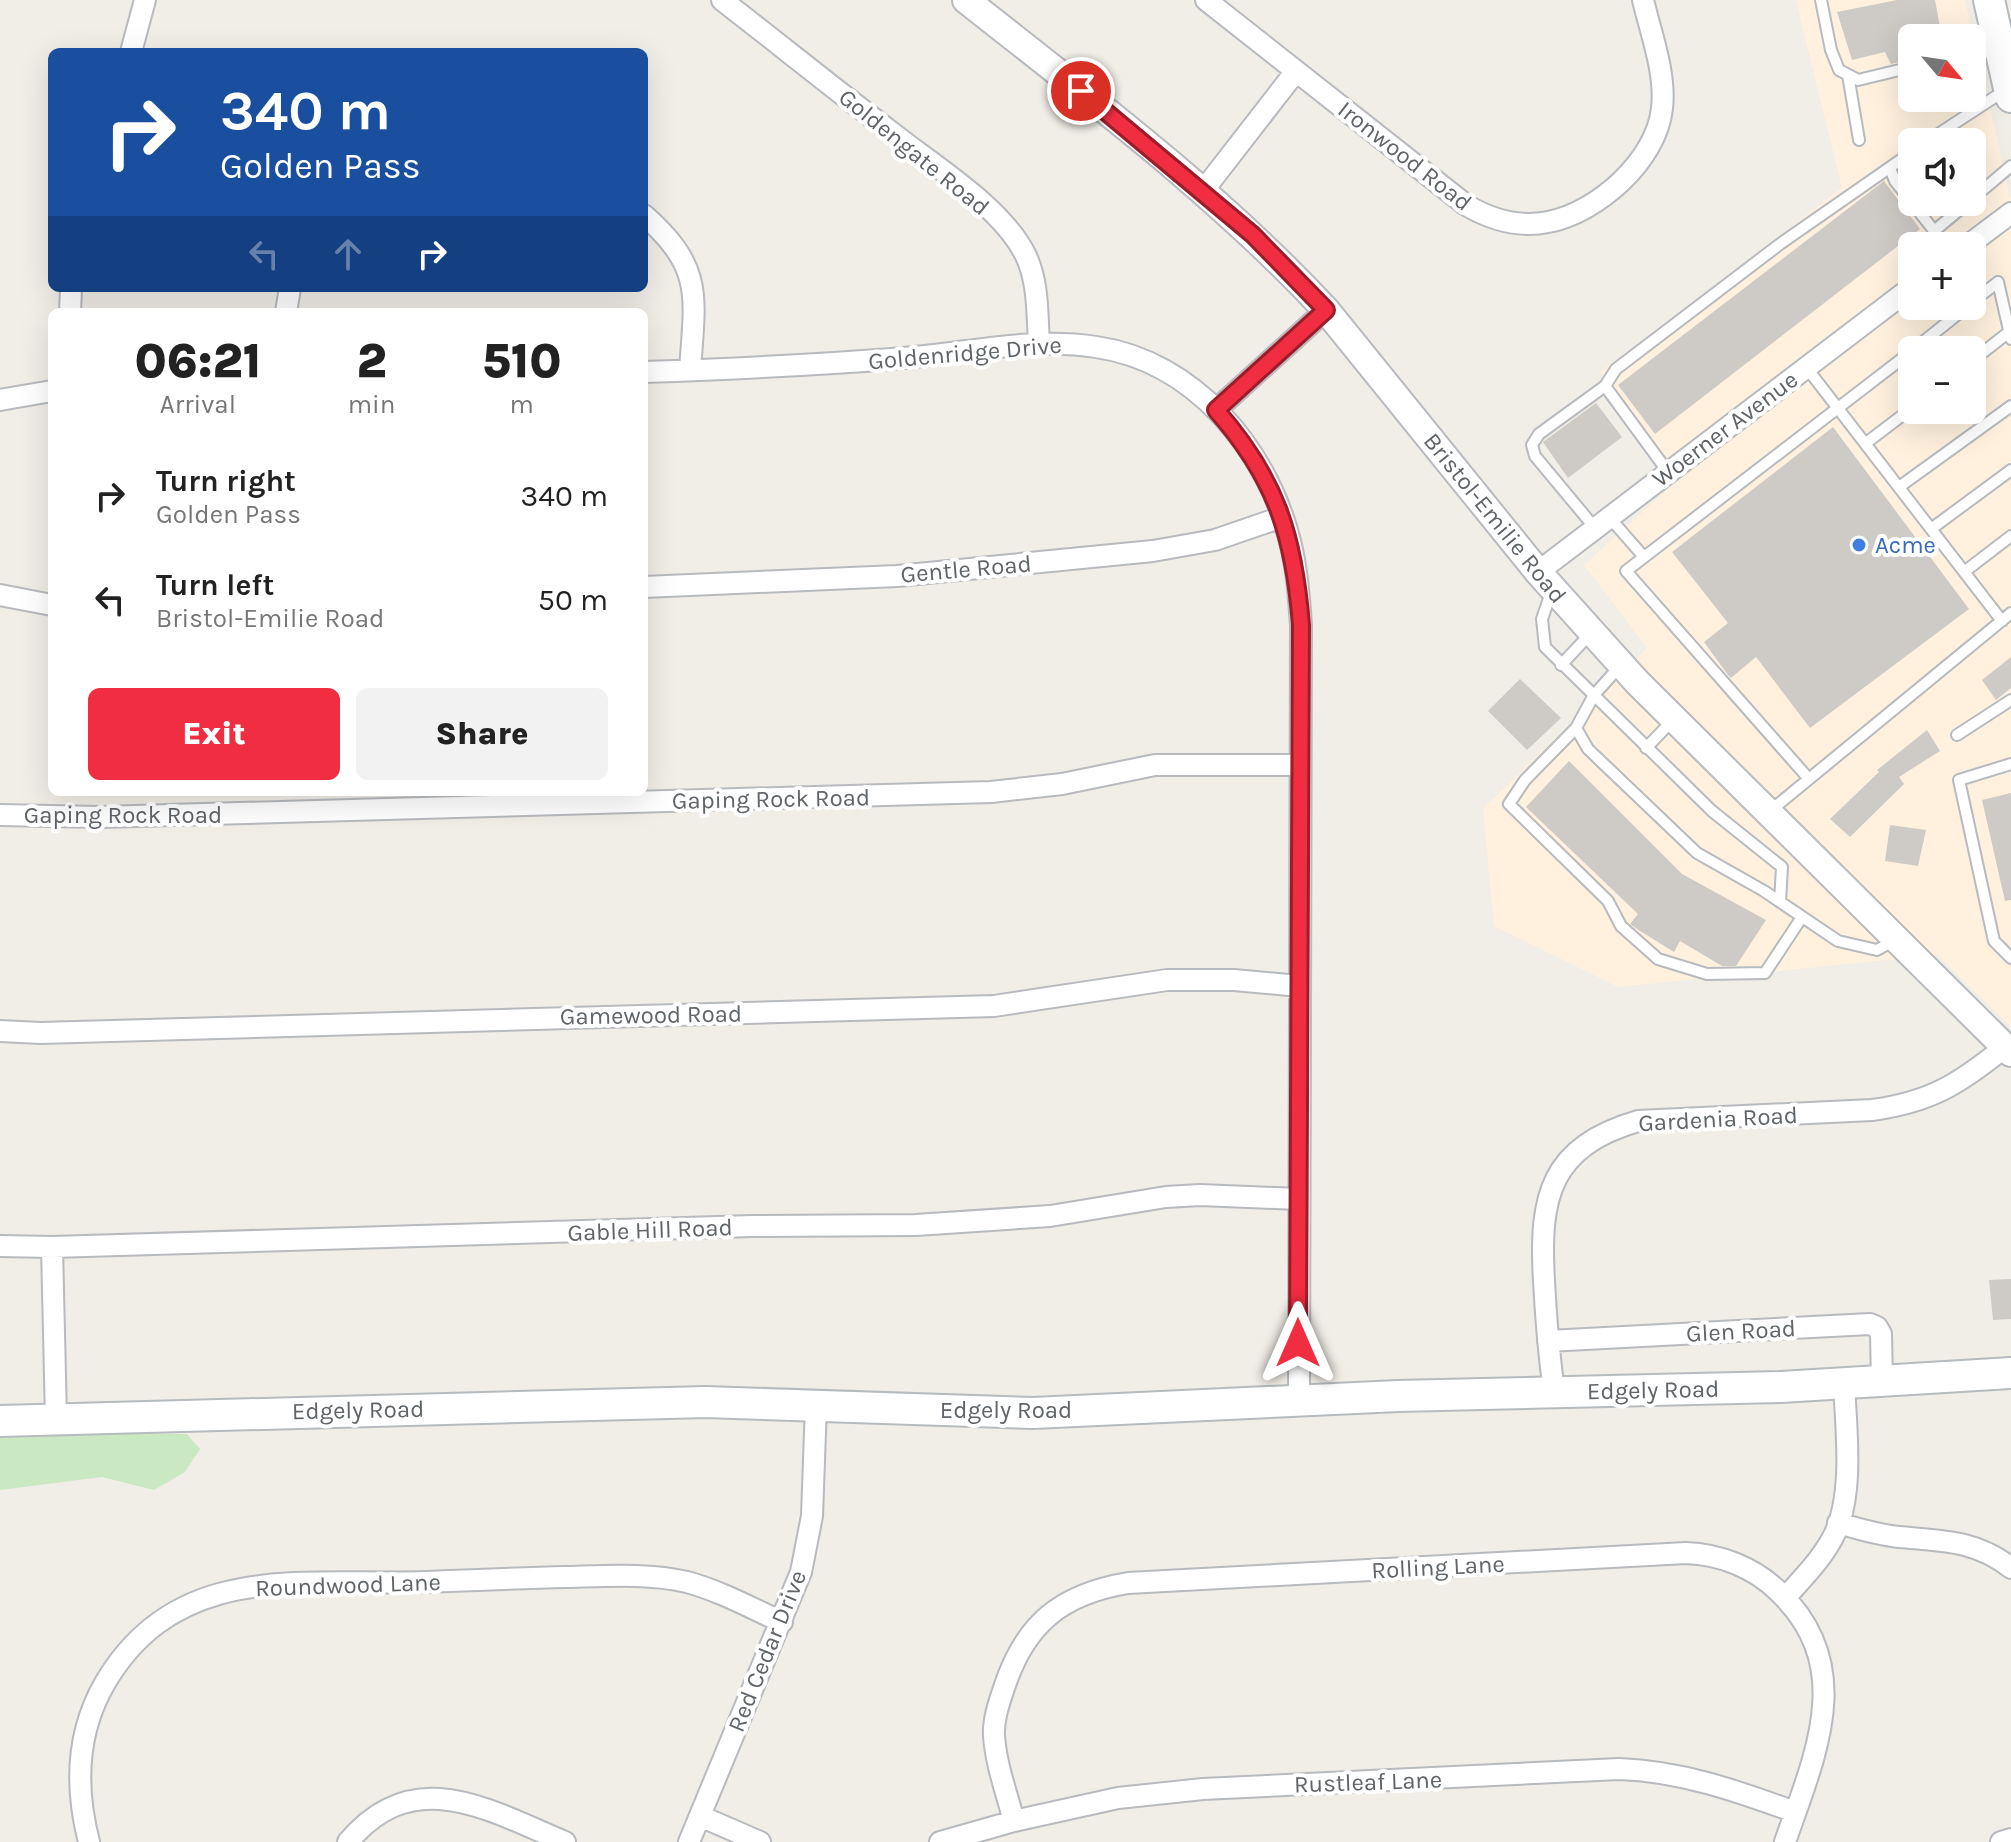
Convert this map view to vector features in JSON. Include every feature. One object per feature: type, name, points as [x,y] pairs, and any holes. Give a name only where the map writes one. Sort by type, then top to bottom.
[{"type":"main road","points":[[1989,0],[1986,52],[2010,92]]},
{"type":"main road","name":"Edgely Road","points":[[0,1421],[706,1402],[1033,1413],[1299,1400],[1844,1384],[2011,1373]]},
{"type":"street","points":[[132,48],[145,0]]},
{"type":"street","name":"Goldengate Road","points":[[722,0],[962,187],[1003,223],[1031,268],[1036,292],[1039,344]]},
{"type":"street","name":"Bristol-Emilie Road","points":[[966,0],[1253,235],[1326,310],[1591,633],[1897,940],[2009,1047]]},
{"type":"street","name":"Ironwood Road","points":[[1206,0],[1466,205],[1494,219],[1545,223],[1582,210],[1629,175],[1652,144],[1662,110],[1663,92],[1643,0]]},
{"type":"street","points":[[1203,191],[1296,71]]},
{"type":"street","points":[[1986,232],[2011,213]]},
{"type":"street","points":[[648,218],[667,235],[687,264],[694,313],[690,370]]},
{"type":"street","name":"Woerner Avenue","points":[[1546,580],[1602,523],[1898,298]]},
{"type":"street","points":[[1216,410],[1326,310]]},
{"type":"street","name":"Goldenridge Drive","points":[[648,372],[808,366],[1039,344],[1097,347],[1140,359],[1177,377],[1216,410],[1247,445],[1265,476],[1282,517],[1297,575],[1301,625],[1299,1400]]},
{"type":"street","points":[[0,400],[48,392]]},
{"type":"street","name":"Gentle Road","points":[[648,587],[897,576],[1153,551],[1215,540],[1282,517]]},
{"type":"street","points":[[0,595],[48,604]]},
{"type":"street","name":"Gaping Rock Road","points":[[0,815],[100,817],[902,796],[991,792],[1062,784],[1155,765],[1300,765]]},
{"type":"street","name":"Gamewood Road","points":[[0,1031],[40,1033],[994,1006],[1167,980],[1234,980],[1299,986]]},
{"type":"street","name":"Gardenia Road","points":[[1554,1391],[1542,1253],[1545,1207],[1560,1170],[1572,1154],[1587,1142],[1613,1128],[1638,1121],[1872,1110],[1911,1104],[1935,1095],[2009,1047]]},
{"type":"street","name":"Gable Hill Road","points":[[0,1246],[752,1226],[916,1225],[1050,1216],[1166,1197],[1200,1195],[1298,1199]]},
{"type":"street","points":[[52,1247],[56,1419]]},
{"type":"street","name":"Glen Road","points":[[1548,1341],[1870,1324],[1877,1327],[1881,1334],[1882,1382]]},
{"type":"street","points":[[1785,1598],[1815,1564],[1834,1537],[1838,1523],[1846,1479],[1844,1384]]},
{"type":"street","name":"Red Cedar Drive","points":[[689,1842],[801,1572],[810,1532],[816,1404]]},
{"type":"street","points":[[1838,1523],[1877,1534],[1959,1541],[1978,1547],[2011,1568]]},
{"type":"street","name":"Rolling Lane","points":[[1014,1821],[994,1735],[1000,1700],[1011,1665],[1029,1634],[1042,1620],[1060,1606],[1102,1587],[1128,1583],[1699,1553],[1749,1569],[1785,1598],[1809,1629],[1818,1648],[1825,1682],[1822,1719],[1785,1842]]},
{"type":"street","name":"Roundwood Lane","points":[[89,1842],[79,1771],[82,1745],[99,1694],[134,1641],[173,1611],[218,1593],[286,1584],[630,1576],[689,1583],[782,1622]]},
{"type":"street","name":"Rustleaf Lane","points":[[940,1842],[1014,1821],[1118,1798],[1203,1789],[1619,1769],[1688,1776],[1795,1812]]},
{"type":"street","points":[[348,1842],[371,1818],[395,1805],[423,1797],[441,1797],[460,1800],[565,1842]]},
{"type":"street","points":[[700,1816],[760,1842]]},
{"type":"street","points":[[2001,1842],[2011,1839]]},
{"type":"lane","points":[[1821,0],[1831,50],[1839,70],[1858,80],[1898,70]]},
{"type":"lane","points":[[1848,75],[1859,140]]},
{"type":"lane","points":[[1950,128],[2010,92]]},
{"type":"lane","points":[[1644,557],[1602,523],[1535,456],[1532,445],[1539,434],[1605,386],[1616,369],[1780,244],[1898,162]]},
{"type":"lane","points":[[1986,187],[2011,166]]},
{"type":"lane","points":[[1890,168],[1895,181],[1934,231],[1952,216]]},
{"type":"lane","points":[[1986,291],[1998,282],[2010,336],[1986,352]]},
{"type":"lane","points":[[1930,336],[1950,320]]},
{"type":"lane","points":[[1809,779],[1626,571],[1898,361]]},
{"type":"lane","points":[[1769,812],[2006,617],[1964,572],[1806,367]]},
{"type":"lane","points":[[1605,386],[1668,472]]},
{"type":"lane","points":[[1899,487],[2011,406]]},
{"type":"lane","points":[[1866,443],[1898,419]]},
{"type":"lane","points":[[1931,529],[2011,470]]},
{"type":"lane","points":[[1964,572],[2011,536]]},
{"type":"lane","points":[[1546,580],[1542,619],[1545,647],[1712,811],[1782,867],[1780,902]]},
{"type":"lane","points":[[1561,665],[1591,633]]},
{"type":"lane","points":[[1621,664],[1594,695],[1576,728],[1525,780],[1509,804],[1608,901],[1621,926],[1658,959],[1707,974],[1765,973],[1802,917]]},
{"type":"lane","points":[[1957,735],[2011,700]]},
{"type":"lane","points":[[1646,748],[1674,719]]},
{"type":"lane","points":[[1576,728],[1588,749],[1697,853],[1838,941],[1877,950],[1897,940]]},
{"type":"lane","points":[[2011,764],[1959,780],[1994,941],[2011,958]]},
{"type":"shaded area","points":[[1796,0],[1965,0],[1971,24],[1898,24],[1898,112],[1986,112],[1986,91],[2011,200],[2011,1027],[1937,955],[1618,987],[1494,926],[1483,809],[1647,648],[1584,565],[1679,479],[1600,372],[1842,188]]},
{"type":"green space","points":[[62,1432],[187,1434],[200,1449],[185,1472],[154,1490],[102,1477],[0,1490],[0,1435]]},
{"type":"building","points":[[1897,0],[1935,0],[1939,24],[1898,24],[1898,62],[1891,64],[1885,52],[1852,60],[1837,12]]},
{"type":"building","points":[[1884,181],[1898,200],[1898,216],[1910,216],[1920,229],[1916,232],[1898,232],[1898,246],[1655,434],[1618,385]]},
{"type":"building","points":[[1596,403],[1622,437],[1568,478],[1543,442]]},
{"type":"building","points":[[1833,427],[1969,609],[1810,728],[1756,657],[1731,678],[1728,675],[1704,642],[1728,623],[1672,552]]},
{"type":"building","points":[[2011,657],[2011,688],[1996,700],[1982,680]]},
{"type":"building","points":[[1520,679],[1561,718],[1527,750],[1488,711]]},
{"type":"building","points":[[1927,730],[1940,751],[1899,777],[1904,784],[1850,837],[1830,819],[1879,772],[1877,770]]},
{"type":"building","points":[[1569,761],[1682,874],[1766,920],[1736,966],[1722,966],[1680,941],[1674,952],[1630,924],[1638,914],[1526,807]]},
{"type":"building","points":[[2011,793],[2011,900],[2005,901],[1982,800]]},
{"type":"building","points":[[1890,825],[1926,830],[1918,866],[1885,861]]},
{"type":"building","points":[[2011,1279],[2011,1319],[1993,1320],[1989,1280]]},
{"type":"place","name":"Acme","points":[[1859,545]]},
{"type":"route","points":[[1081,91],[1253,235],[1326,310],[1216,410],[1247,445],[1265,476],[1289,538],[1297,575],[1301,625],[1298,1343]]}]
